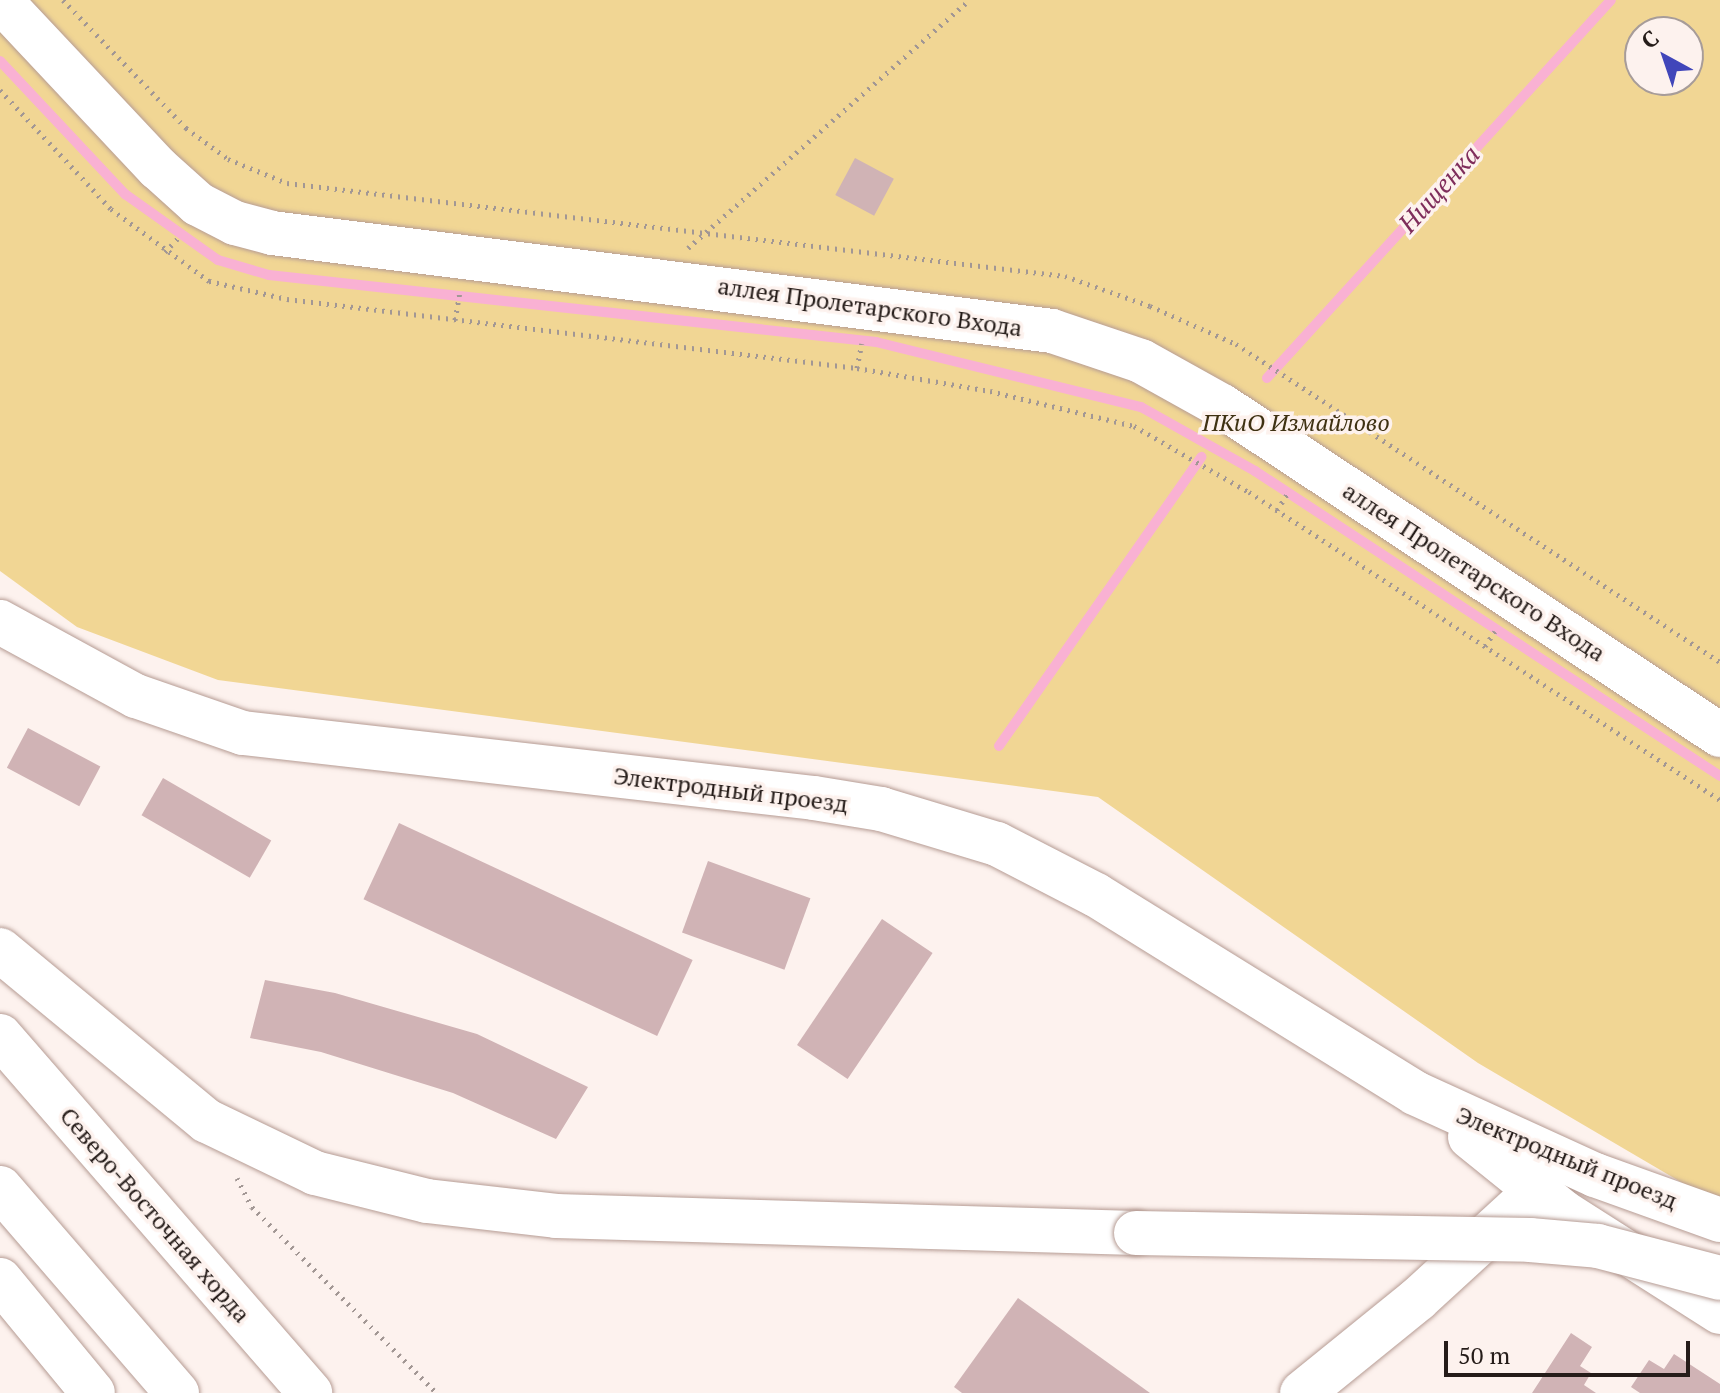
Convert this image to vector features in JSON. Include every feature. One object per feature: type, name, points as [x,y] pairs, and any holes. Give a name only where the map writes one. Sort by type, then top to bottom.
[{"type":"street","name":"аллея Пролетарского Входа","points":[[0,0],[158,168],[198,204],[235,223],[272,233],[654,278],[1052,331],[1141,361],[1222,406],[1720,735]]},
{"type":"street","name":"Электродный проезд","points":[[0,622],[136,696],[243,733],[814,798],[881,809],[985,839],[1096,895],[1415,1093],[1536,1191],[1720,1312]]},
{"type":"street","points":[[0,950],[207,1121],[315,1173],[413,1198],[556,1216],[1136,1233],[1530,1240],[1598,1246],[1720,1278]]},
{"type":"street","name":"Северо-Восточная хорда","points":[[0,1036],[310,1393]]},
{"type":"street","name":"Электродный проезд","points":[[1415,1093],[1595,1175],[1720,1220]]},
{"type":"street","points":[[0,1188],[177,1393]]},
{"type":"street","points":[[1302,1393],[1418,1299],[1536,1191]]},
{"type":"street","points":[[0,1280],[93,1393]]},
{"type":"path","points":[[63,0],[186,128],[228,159],[287,183],[709,230],[1065,276],[1150,306],[1256,357],[1720,662]]},
{"type":"path","points":[[654,278],[969,0]]},
{"type":"path","points":[[0,90],[111,209],[165,252],[209,281],[248,290],[455,320],[857,368],[990,391],[1134,426],[1277,510],[1720,800]]},
{"type":"path","points":[[165,252],[176,240]]},
{"type":"path","points":[[455,320],[458,302]]},
{"type":"path","points":[[857,368],[860,350]]},
{"type":"path","points":[[1277,510],[1286,497]]},
{"type":"path","points":[[1485,646],[1493,633]]},
{"type":"path","points":[[233,1170],[252,1207],[437,1393]]},
{"type":"green space","name":"ПКиО Измайлово","points":[[0,0],[1720,0],[1720,1205],[1478,1063],[1098,797],[218,680],[77,627],[0,571]]},
{"type":"building","points":[[855,158],[894,179],[874,216],[835,195]]},
{"type":"building","points":[[28,728],[100,766],[79,806],[7,768]]},
{"type":"building","points":[[163,778],[271,840],[250,878],[142,815]]},
{"type":"building","points":[[399,823],[693,960],[657,1036],[364,899]]},
{"type":"building","points":[[708,861],[810,898],[784,970],[682,932]]},
{"type":"building","points":[[882,919],[933,953],[848,1079],[797,1045]]},
{"type":"building","points":[[265,980],[335,993],[477,1034],[588,1087],[556,1139],[453,1093],[321,1052],[250,1038]]},
{"type":"building","points":[[1018,1298],[1150,1393],[962,1393],[954,1387]]},
{"type":"building","points":[[1571,1333],[1592,1347],[1580,1366],[1591,1373],[1584,1385],[1596,1393],[1532,1393]]},
{"type":"building","points":[[1674,1354],[1720,1384],[1720,1393],[1640,1393],[1631,1387],[1649,1360],[1664,1369]]},
{"type":"waterway","name":"Нищенка","points":[[1267,378],[1611,0]]},
{"type":"waterway","points":[[0,61],[125,194],[218,260],[269,275],[876,342],[1141,407],[1255,471],[1720,776]]},
{"type":"waterway","name":"Нищенка","points":[[999,746],[1201,457]]}]
